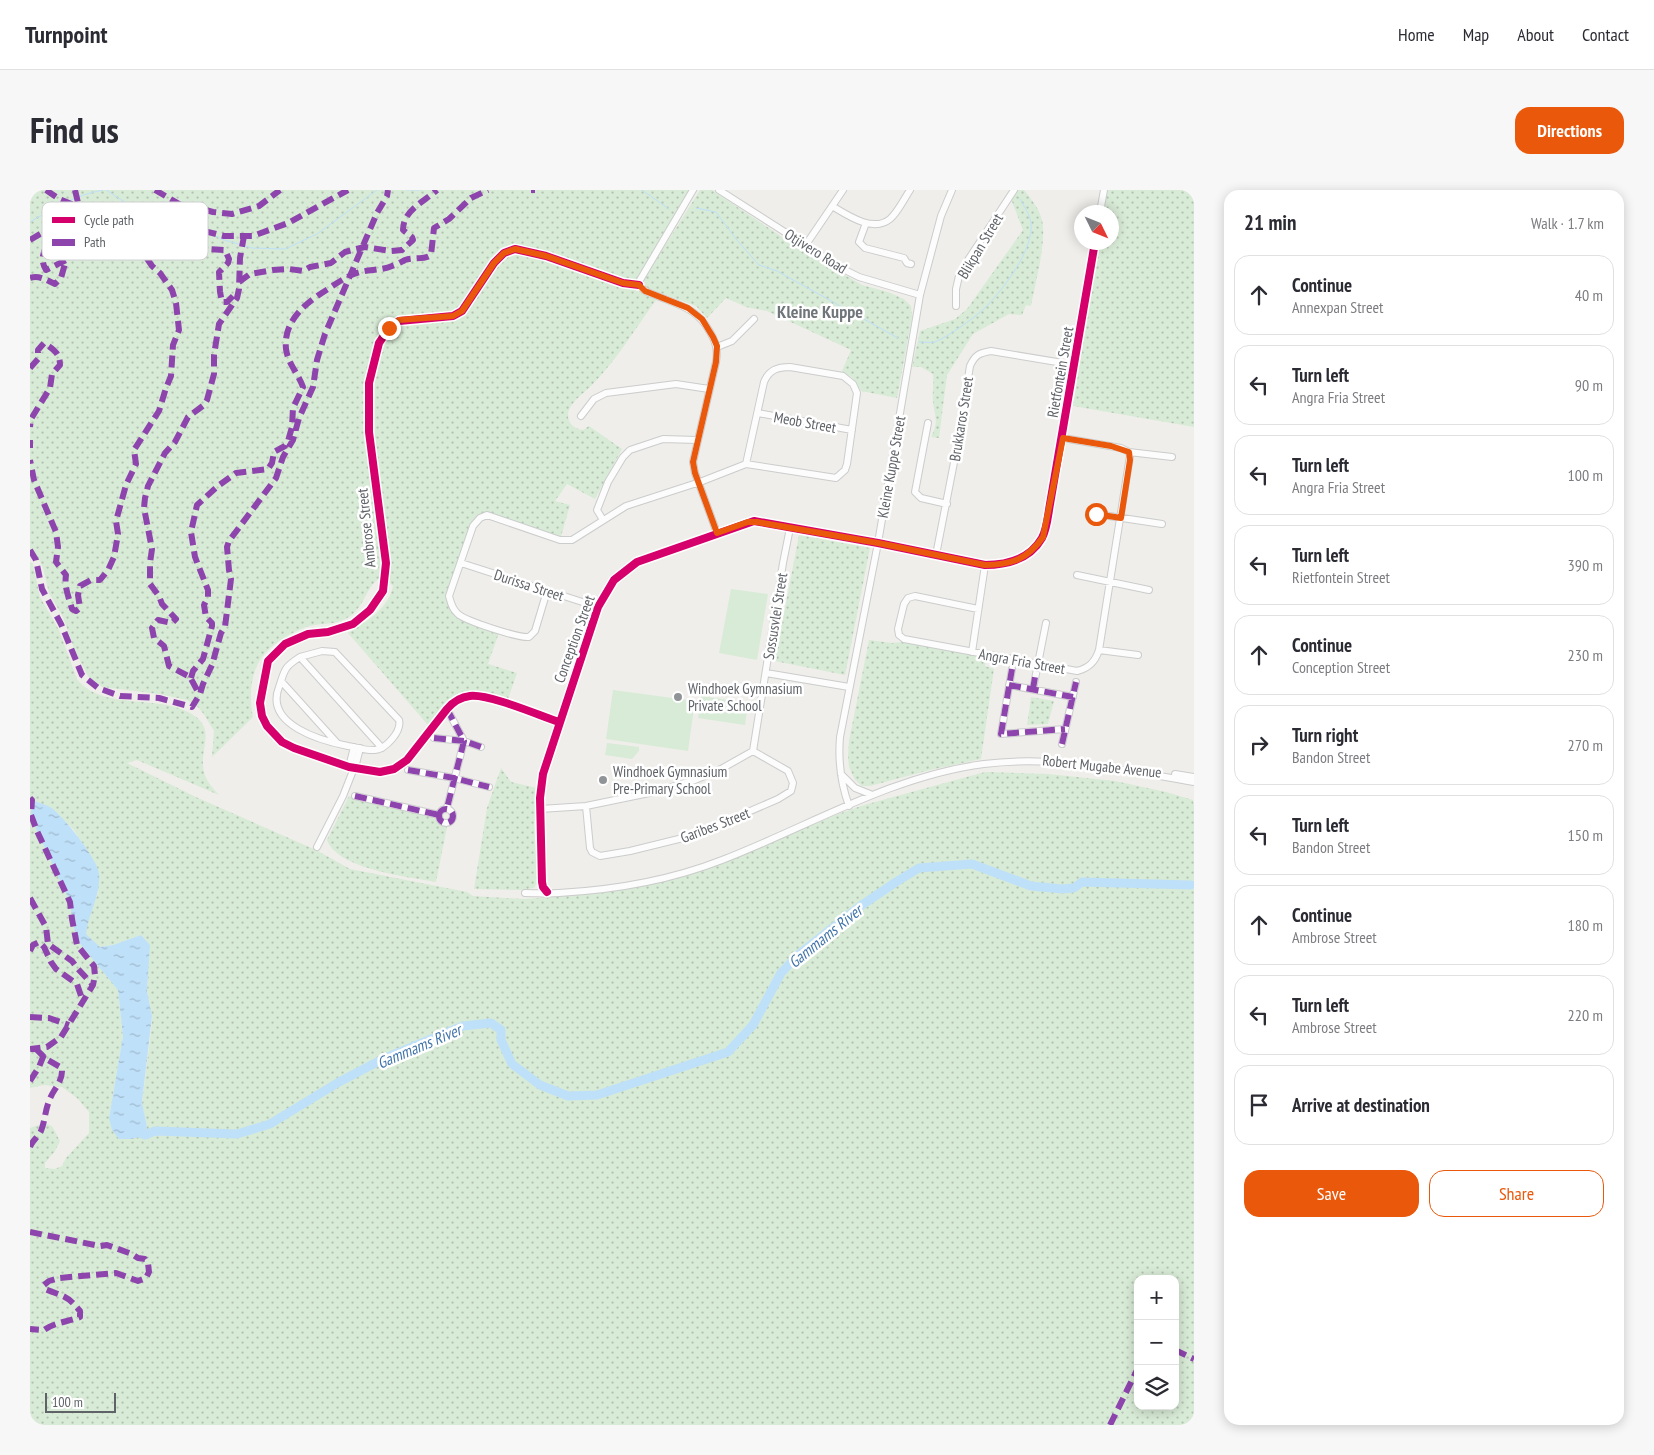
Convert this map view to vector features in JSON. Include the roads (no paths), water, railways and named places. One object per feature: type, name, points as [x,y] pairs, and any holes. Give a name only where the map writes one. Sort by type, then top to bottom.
[{"type":"street","points":[[639,285],[640,280],[693,190]]},
{"type":"street","name":"Otjivero Road","points":[[719,190],[805,246],[859,277],[920,295]]},
{"type":"street","points":[[805,246],[842,190]]},
{"type":"street","points":[[832,206],[866,222],[879,224],[889,220],[910,190]]},
{"type":"street","name":"Kleine Kuppe Street","points":[[848,804],[840,773],[839,744],[878,543],[920,295],[941,216],[952,190]]},
{"type":"street","name":"Blikpan Street","points":[[956,306],[956,289],[959,276],[1014,190]]},
{"type":"street","points":[[1101,205],[1104,190]]},
{"type":"street","points":[[866,222],[859,242],[861,245],[865,248],[904,258],[907,263],[912,264]]},
{"type":"street","name":"Ambrose Street","points":[[559,722],[485,697],[470,696],[462,698],[454,702],[447,709],[407,760],[394,769],[380,772],[353,768],[294,748],[282,742],[267,726],[262,716],[260,703],[268,661],[285,644],[308,634],[328,632],[354,624],[370,610],[383,591],[386,563],[369,432],[369,383],[379,343],[389,328],[399,320],[453,316],[462,311],[494,263],[504,253],[515,249],[546,256],[623,283],[639,285],[645,291],[688,308],[696,313],[706,325],[717,346]]},
{"type":"street","name":"Rietfontein Street","points":[[878,543],[985,565],[1002,565],[1015,561],[1036,546],[1043,537],[1076,365],[1094,250]]},
{"type":"street","points":[[717,533],[693,467],[697,440],[716,362],[717,346],[732,342],[754,319]]},
{"type":"street","name":"Brukkaros Street","points":[[936,555],[973,358],[980,353],[991,351],[1076,365]]},
{"type":"street","points":[[547,591],[535,631],[529,637],[518,637],[458,615],[451,606],[449,596],[473,526],[480,518],[487,515],[560,540],[572,540],[626,506],[700,482],[746,464],[836,478],[845,470],[847,464],[857,393],[853,384],[844,376],[790,367],[776,369],[768,374],[764,382],[746,464]]},
{"type":"street","points":[[581,416],[594,399],[606,393],[676,384],[709,389]]},
{"type":"street","name":"Meob Street","points":[[758,414],[852,430]]},
{"type":"street","points":[[928,423],[915,492],[920,498],[947,504]]},
{"type":"street","points":[[1063,438],[1111,446],[1129,452],[1172,457]]},
{"type":"street","points":[[603,520],[598,510],[601,498],[623,457],[630,450],[662,439],[697,440]]},
{"type":"street","points":[[1129,452],[1130,460],[1099,650],[1138,655]]},
{"type":"street","points":[[1096,514],[1162,524]]},
{"type":"street","name":"Conception Street","points":[[547,892],[542,882],[540,809],[543,774],[598,607],[614,580],[637,562],[752,521],[878,543]]},
{"type":"street","name":"Sossusvlei Street","points":[[753,751],[790,528]]},
{"type":"street","name":"Durissa Street","points":[[461,563],[598,607]]},
{"type":"street","points":[[972,652],[985,565]]},
{"type":"street","points":[[1077,575],[1149,590]]},
{"type":"street","name":"Angra Fria Street","points":[[978,609],[915,596],[908,598],[904,604],[898,629],[899,635],[904,639],[1037,664],[1081,670],[1093,663],[1099,650]]},
{"type":"street","points":[[1032,689],[1046,623]]},
{"type":"street","points":[[322,651],[334,652],[398,720],[400,723],[398,731],[382,748],[375,750],[323,741],[295,728],[279,709],[276,699],[282,674],[285,669],[300,657],[322,651]]},
{"type":"street","points":[[300,657],[382,748]]},
{"type":"street","points":[[1012,669],[1000,734],[1065,729]]},
{"type":"street","points":[[766,673],[849,687]]},
{"type":"street","points":[[281,681],[338,744]]},
{"type":"street","points":[[1062,744],[1076,682]]},
{"type":"street","points":[[1009,685],[1073,697]]},
{"type":"street","points":[[447,709],[464,741],[447,808]]},
{"type":"street","points":[[434,738],[464,741],[482,747]]},
{"type":"street","points":[[317,847],[343,796],[353,768],[357,748]]},
{"type":"street","points":[[540,809],[586,806],[654,792],[695,780],[721,769],[753,751]]},
{"type":"street","name":"Garibes Street","points":[[586,806],[590,848],[596,855],[630,851],[695,835],[778,799],[791,791],[793,784],[788,771],[753,751]]},
{"type":"street","name":"Robert Mugabe Avenue","points":[[526,893],[578,892],[614,887],[685,872],[721,861],[870,794],[937,771],[980,762],[1017,759],[1063,759],[1194,777]]},
{"type":"street","name":"Robert Mugabe Avenue","points":[[848,804],[924,778],[983,765],[1017,762],[1074,763],[1194,782]]},
{"type":"street","points":[[408,770],[454,778],[489,787]]},
{"type":"street","points":[[840,773],[854,788],[870,794]]},
{"type":"street","points":[[836,810],[845,795]]},
{"type":"street","points":[[355,796],[439,814]]},
{"type":"street","points":[[447,808],[453,814],[451,821],[447,823],[442,822],[439,818],[442,809],[447,808]]},
{"type":"water","points":[[32,800],[56,811],[87,849],[97,868],[99,874],[98,889],[86,934],[100,947],[113,945],[141,935],[150,945],[147,991],[152,1016],[142,1102],[147,1127],[145,1135],[132,1139],[119,1139],[112,1130],[109,1118],[123,1036],[118,990],[77,940],[70,902],[31,815]]},
{"type":"waterway","points":[[68,202],[103,190]]},
{"type":"waterway","points":[[106,190],[125,202]]},
{"type":"waterway","points":[[208,232],[221,239],[252,248],[285,249],[317,234],[377,190]]},
{"type":"waterway","points":[[407,190],[422,190]]},
{"type":"waterway","points":[[642,190],[669,209]]},
{"type":"waterway","points":[[919,342],[935,342],[946,336],[976,316],[1001,290],[1023,257],[1031,234],[1031,223],[1020,199]]},
{"type":"waterway","points":[[696,208],[716,212],[759,265],[777,271],[898,338]]},
{"type":"waterway","points":[[30,222],[42,215]]},
{"type":"waterway","name":"Gammams River","points":[[134,1131],[145,1135],[155,1131],[237,1134],[270,1124],[339,1082],[383,1059],[463,1026],[491,1023],[501,1030],[501,1040],[512,1064],[540,1085],[568,1096],[597,1095],[728,1052],[753,1025],[781,973],[798,955],[859,907],[919,868],[972,864],[1031,886],[1062,889],[1074,888],[1082,882],[1191,885]]},
{"type":"place","name":"Windhoek Gymnasium Private School","points":[[678,697]]},
{"type":"place","name":"Windhoek Gymnasium Pre-Primary School","points":[[603,780]]},
{"type":"district","name":"Kleine Kuppe","points":[[820,311]]}]
